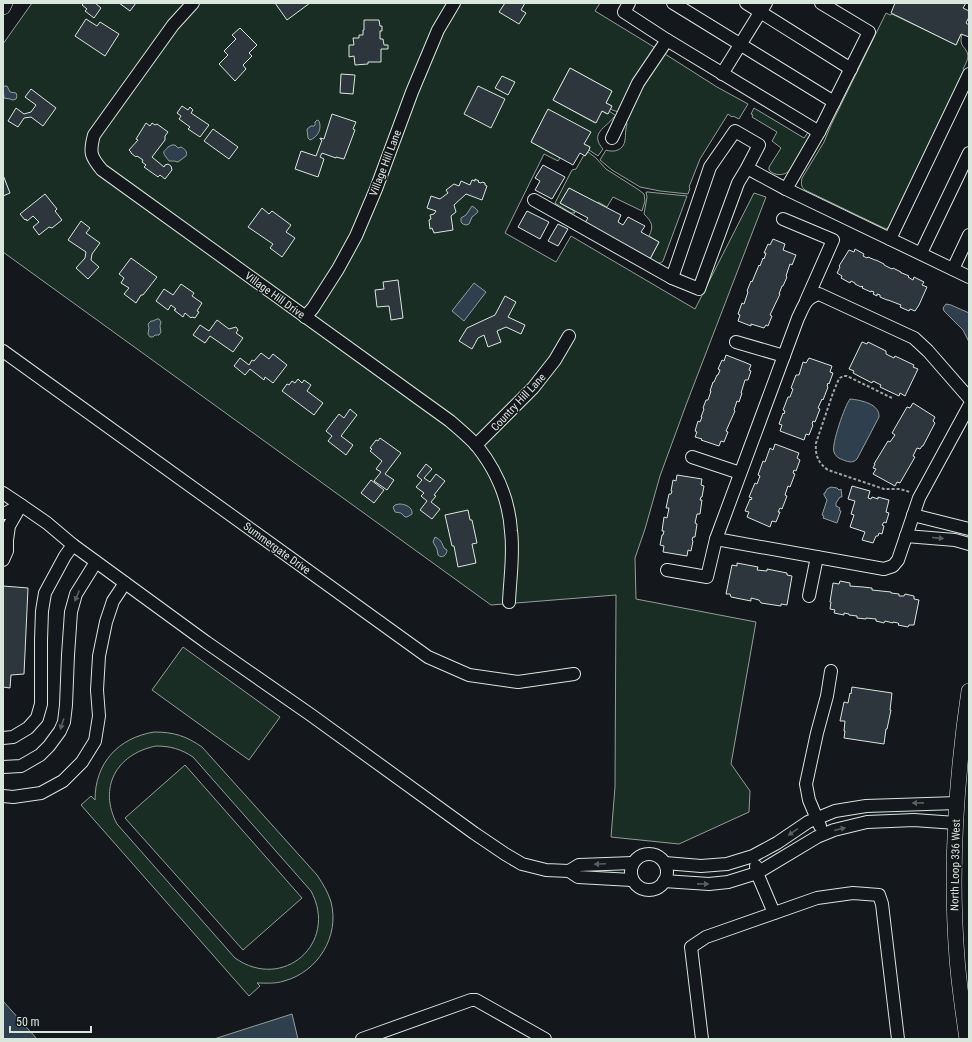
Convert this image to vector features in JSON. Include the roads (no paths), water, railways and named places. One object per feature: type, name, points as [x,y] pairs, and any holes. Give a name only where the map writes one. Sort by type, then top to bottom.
[{"type":"main road","points":[[3,6],[6,3]]},
{"type":"main road","name":"North Loop 336 West","points":[[967,1039],[965,995],[957,958],[954,904],[954,857],[957,803],[969,691]]},
{"type":"street","name":"Village Hill Drive","points":[[193,3],[173,25],[94,135],[91,148],[94,160],[102,170],[450,421],[476,445],[489,464],[500,485],[508,507],[512,530],[509,602]]},
{"type":"street","name":"Village Hill Lane","points":[[305,317],[313,308],[334,275],[356,236],[376,190],[412,92],[438,30],[454,3]]},
{"type":"street","points":[[629,3],[624,12],[722,74],[819,132]]},
{"type":"street","points":[[673,3],[834,102]]},
{"type":"street","points":[[746,3],[763,7],[851,69]]},
{"type":"street","points":[[786,189],[819,132],[869,32],[821,3]]},
{"type":"street","points":[[722,74],[763,7]]},
{"type":"street","points":[[612,138],[638,83],[667,40]]},
{"type":"street","points":[[890,239],[969,74]]},
{"type":"street","points":[[534,200],[672,278],[699,289],[738,183],[759,145],[735,131],[710,167],[672,278]]},
{"type":"street","points":[[921,254],[969,153]]},
{"type":"street","points":[[747,168],[786,189],[969,277]]},
{"type":"street","points":[[667,570],[707,577],[716,539],[740,473],[798,318],[833,240],[783,219]]},
{"type":"street","points":[[953,269],[969,235]]},
{"type":"street","points":[[806,301],[819,294],[914,338],[928,351],[969,398]]},
{"type":"street","name":"Country Hill Lane","points":[[476,445],[533,388],[555,360],[569,336]]},
{"type":"street","points":[[736,342],[784,356]]},
{"type":"street","name":"Summergate Drive","points":[[3,351],[428,656],[469,675],[518,682],[574,674]]},
{"type":"street","points":[[716,539],[884,569],[893,566],[898,560],[921,495],[969,406]]},
{"type":"street","points":[[692,458],[740,473]]},
{"type":"street","points":[[3,493],[47,523],[73,545],[206,642],[312,715],[505,854],[522,864],[546,870],[569,871],[578,877],[632,880]]},
{"type":"street","points":[[3,513],[6,513],[21,504]]},
{"type":"street","points":[[3,560],[7,551],[5,540],[9,526],[21,504]]},
{"type":"street","points":[[913,515],[969,529]]},
{"type":"street","points":[[906,536],[955,540],[969,544]]},
{"type":"street","points":[[3,738],[13,737],[28,728],[37,718],[41,704],[42,611],[45,593],[65,556],[73,545]]},
{"type":"street","points":[[809,596],[817,557]]},
{"type":"street","points":[[3,767],[21,766],[40,755],[50,746],[60,731],[64,722],[66,705],[68,642],[72,612],[76,594],[96,562]]},
{"type":"street","points":[[3,796],[13,797],[41,792],[63,781],[82,762],[95,741],[99,716],[97,690],[100,650],[112,601],[125,583]]},
{"type":"street","points":[[824,834],[809,800],[806,784],[816,733],[827,696],[831,671]]},
{"type":"street","points":[[665,863],[701,866],[728,864],[753,856],[777,843],[808,822],[835,812],[866,806],[957,803]]},
{"type":"street","points":[[664,881],[708,884],[728,882],[757,873],[817,837],[834,830],[867,822],[914,820],[956,823]]},
{"type":"street","points":[[648,854],[655,855],[661,858],[665,863],[667,869],[666,875],[664,881],[659,887],[652,890],[644,890],[637,886],[632,880],[632,863],[636,858],[648,854]]},
{"type":"street","points":[[753,856],[757,873],[774,913]]},
{"type":"street","points":[[569,871],[579,865],[632,863]]},
{"type":"street","points":[[702,1039],[690,947],[706,937],[817,898],[853,893],[879,895],[882,904],[898,1039]]},
{"type":"street","points":[[362,1039],[470,1000],[476,1000],[545,1039]]},
{"type":"water","points":[[7,86],[10,92],[16,93],[16,99],[13,100],[4,98],[3,87]]},
{"type":"water","points":[[317,120],[320,124],[320,130],[315,137],[310,140],[308,138],[307,129],[314,126]]},
{"type":"water","points":[[175,145],[178,148],[181,147],[186,152],[187,155],[178,162],[169,161],[164,153],[168,147]]},
{"type":"water","points":[[472,206],[478,211],[477,213],[472,217],[469,224],[463,224],[461,222],[461,218],[466,215]]},
{"type":"water","points":[[474,283],[486,292],[464,321],[452,311]]},
{"type":"water","points":[[946,304],[969,313],[969,342],[963,330],[944,311],[943,308]]},
{"type":"water","points":[[157,319],[161,322],[161,332],[159,335],[150,337],[148,334],[148,324]]},
{"type":"water","points":[[850,399],[859,400],[873,406],[879,417],[857,459],[852,462],[837,457],[834,452],[839,425]]},
{"type":"water","points":[[831,487],[839,490],[841,489],[842,497],[840,497],[836,503],[836,506],[840,508],[839,510],[841,511],[837,523],[823,518],[824,516],[822,515],[827,500],[824,493]]},
{"type":"water","points":[[399,504],[408,506],[411,509],[412,514],[405,517],[401,513],[395,512],[393,507]]},
{"type":"water","points":[[435,537],[440,540],[444,548],[447,550],[444,556],[438,555],[437,549],[433,542]]},
{"type":"water","points":[[3,1001],[37,1039],[3,1039]]},
{"type":"water","points":[[292,1014],[298,1039],[214,1039]]}]
